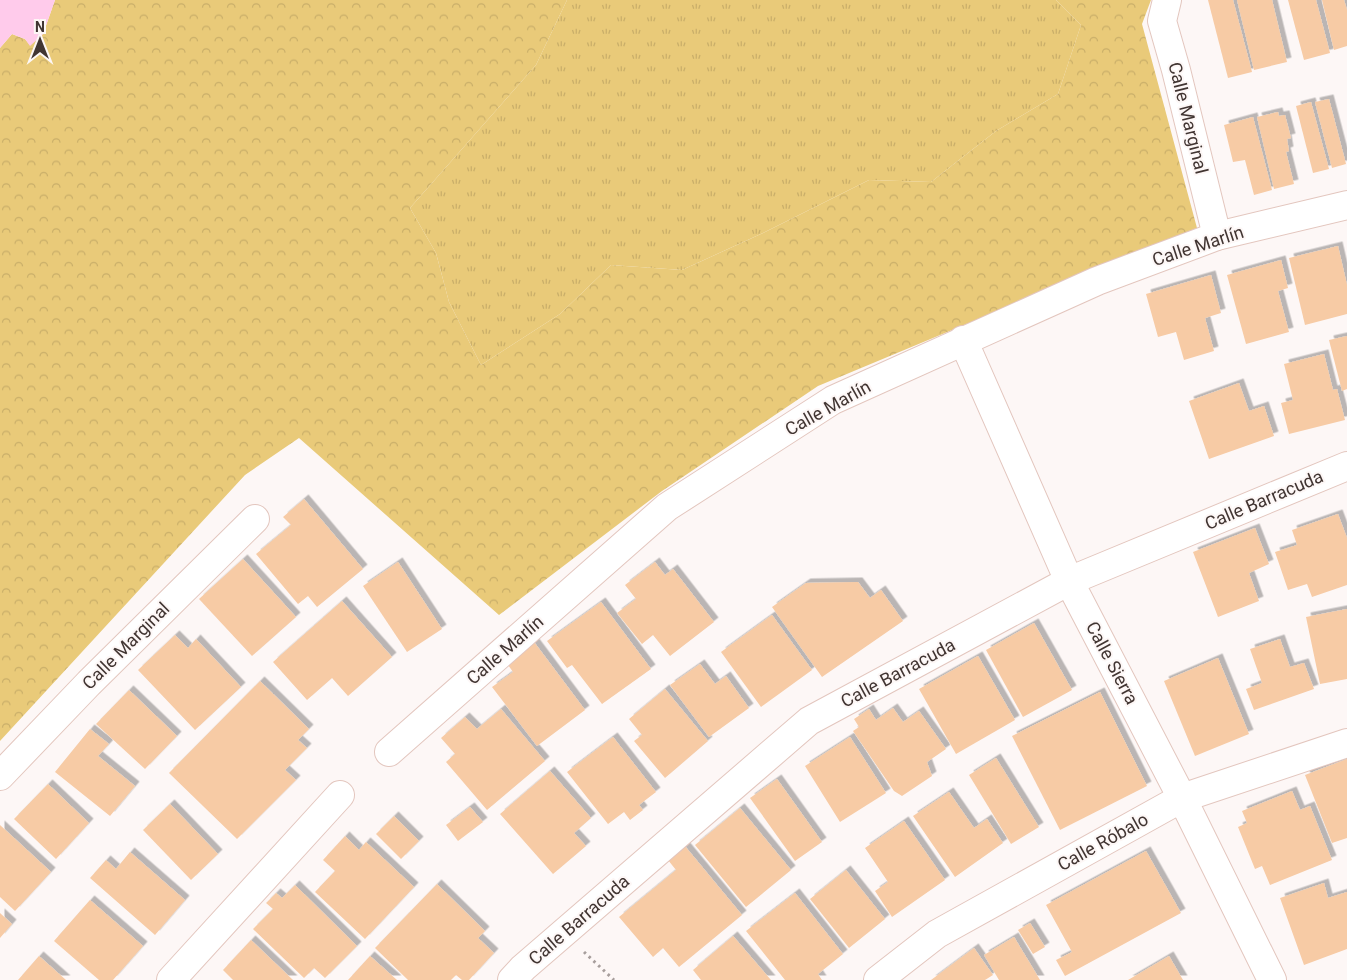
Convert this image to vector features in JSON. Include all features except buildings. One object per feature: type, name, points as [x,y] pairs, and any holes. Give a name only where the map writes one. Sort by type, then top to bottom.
[{"type":"street","name":"Calle Marginal","points":[[1168,0],[1162,21],[1179,79],[1217,236]]},
{"type":"street","name":"Calle Marlín","points":[[389,752],[667,507],[834,400],[1097,281],[1217,236],[1347,205]]},
{"type":"street","name":"Calle Sierra","points":[[963,340],[1069,581],[1182,798],[1272,980]]},
{"type":"street","name":"Calle Barracuda","points":[[512,980],[563,933],[809,721],[1069,581],[1347,466]]},
{"type":"street","name":"Calle Marginal","points":[[0,776],[89,682],[255,519]]},
{"type":"street","name":"Calle Róbalo","points":[[878,980],[937,934],[1182,798],[1347,743]]},
{"type":"street","points":[[171,980],[340,795]]},
{"type":"path","points":[[563,933],[614,980]]},
{"type":"green space","points":[[55,0],[567,0],[536,65],[410,208],[436,253],[449,302],[481,365],[560,314],[611,265],[682,270],[763,233],[869,180],[931,182],[996,131],[1058,94],[1081,25],[1056,0],[1151,0],[1142,24],[1197,228],[818,386],[662,491],[499,615],[299,438],[245,475],[0,741],[0,48],[12,34],[25,39],[30,45],[43,34]]},
{"type":"green space","points":[[567,0],[1056,0],[1081,25],[1058,94],[996,131],[931,182],[869,180],[763,233],[682,270],[611,265],[560,314],[481,365],[449,302],[436,253],[410,208],[536,65]]},
{"type":"shaded area","points":[[0,0],[55,0],[43,34],[30,46],[25,39],[12,34],[0,48]]}]
